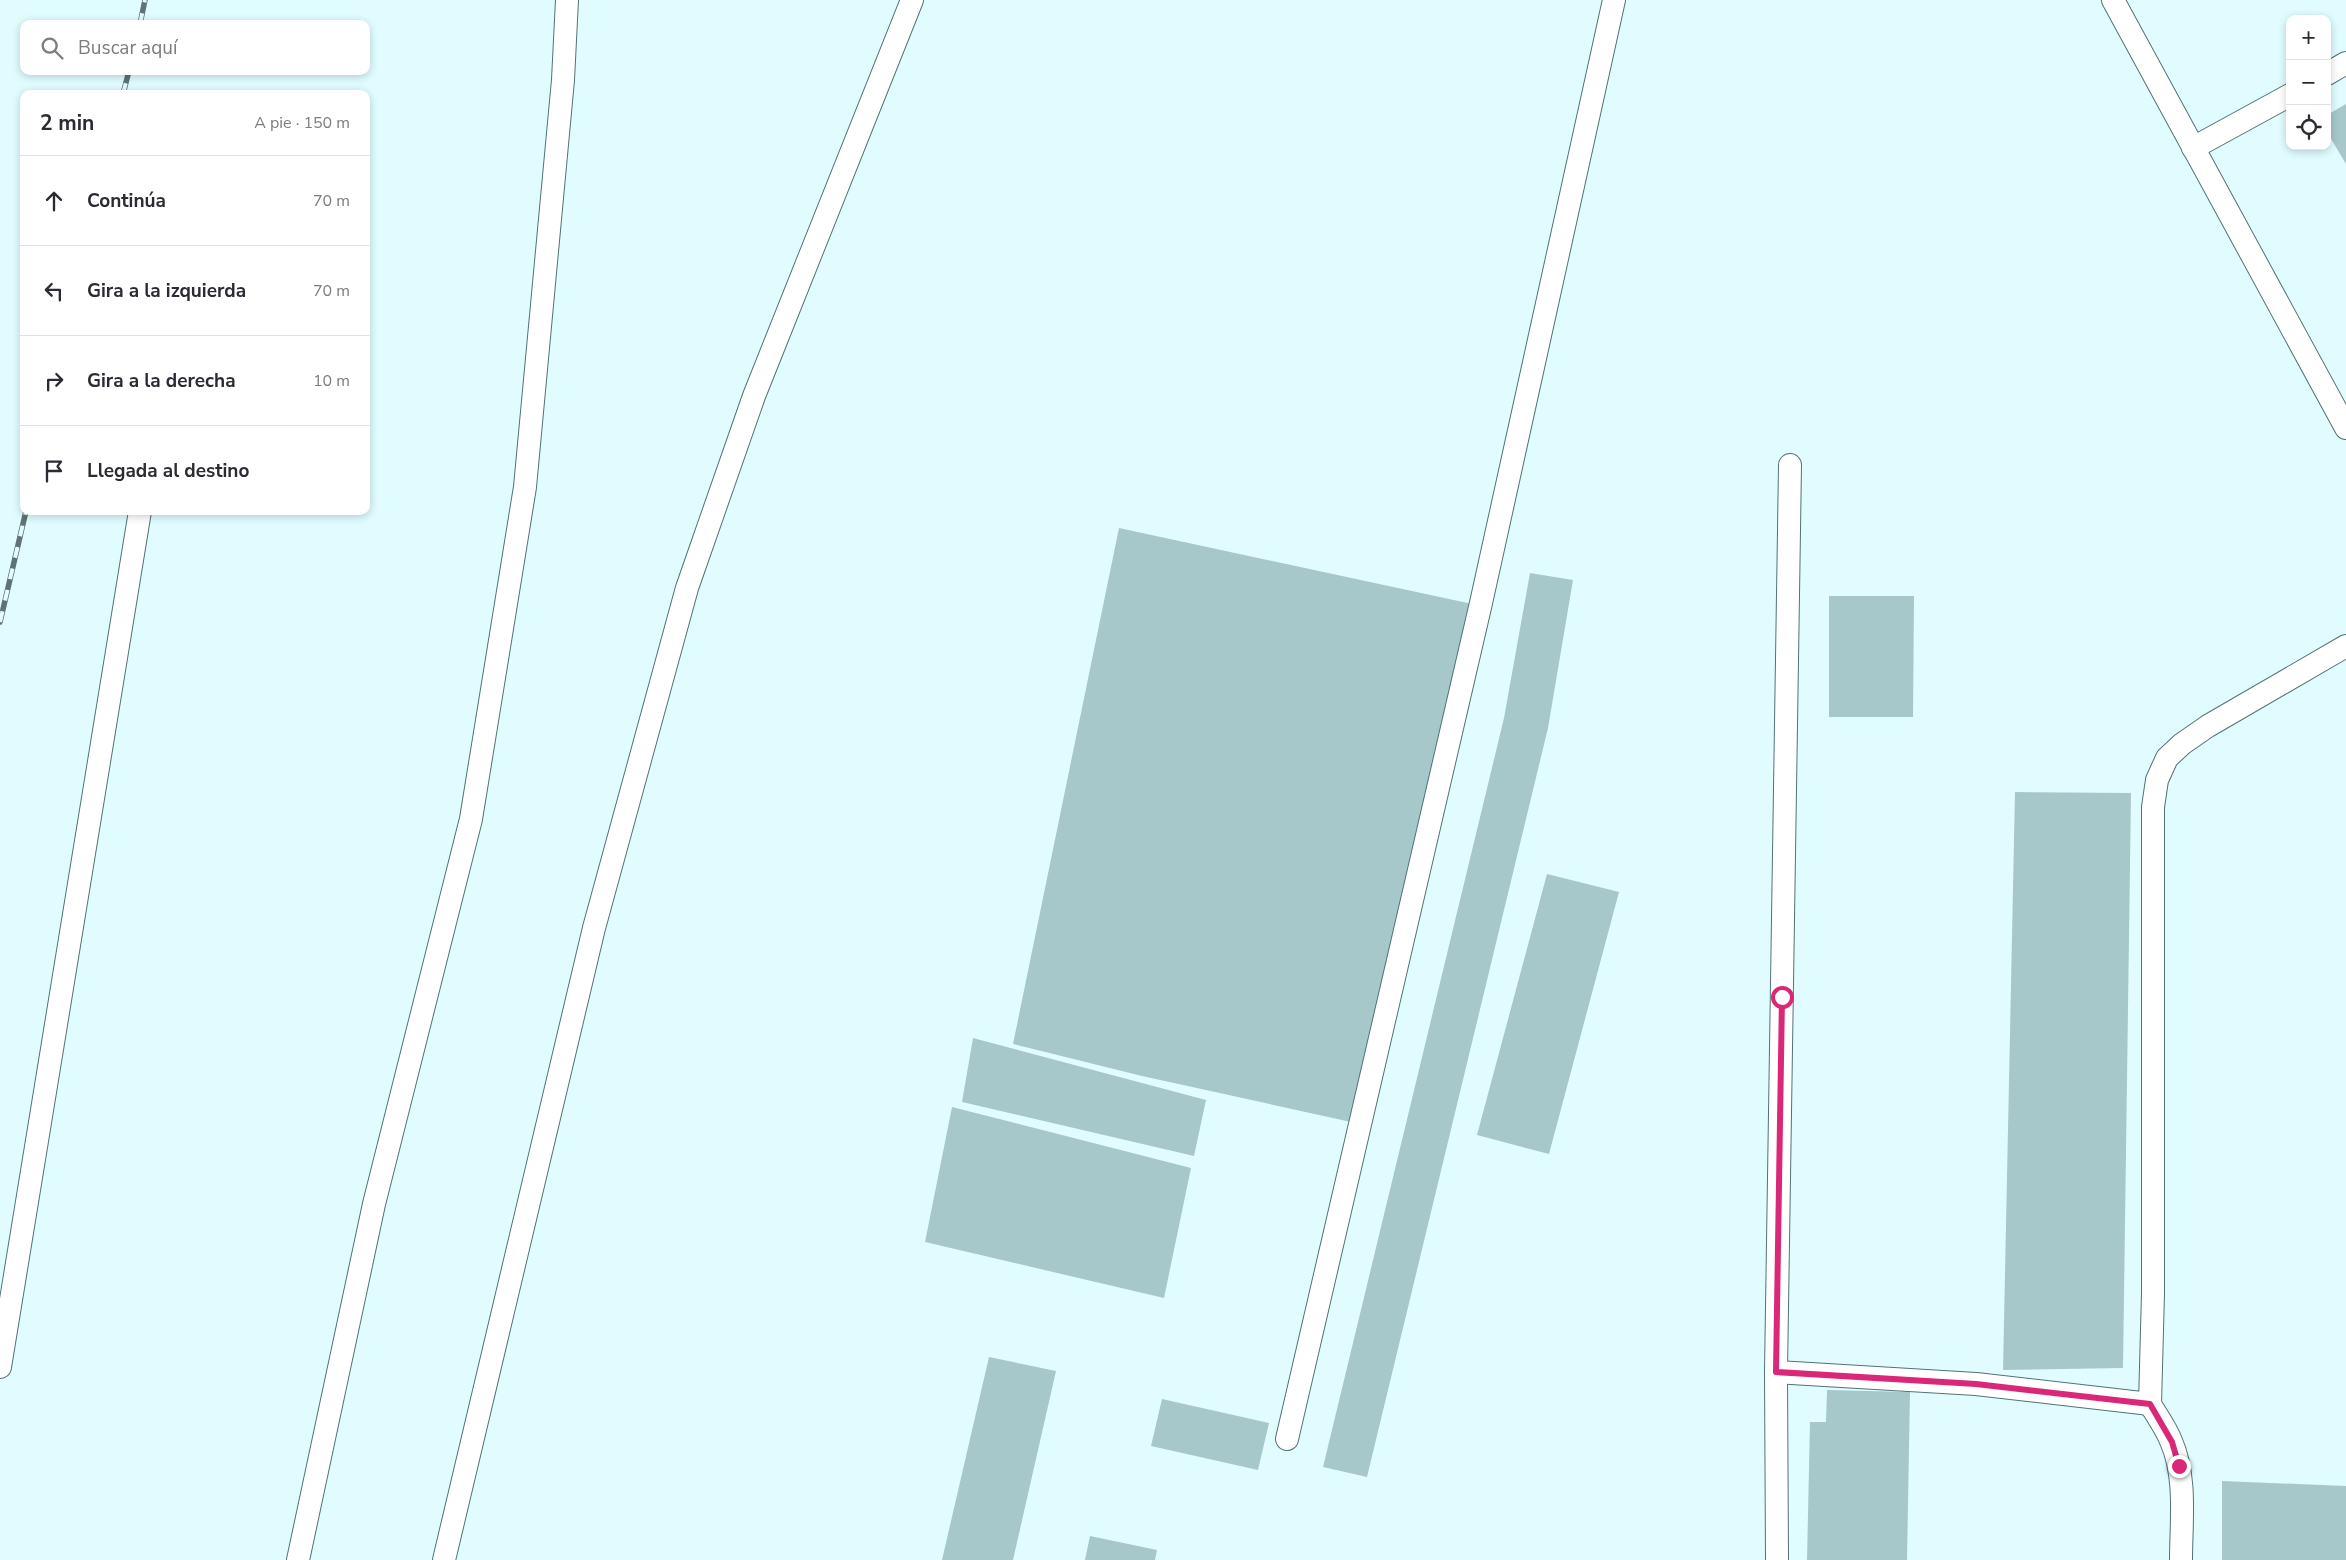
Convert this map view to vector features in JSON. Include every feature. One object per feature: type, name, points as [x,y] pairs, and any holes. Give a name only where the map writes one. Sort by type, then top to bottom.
[{"type":"lane","points":[[298,1560],[374,1204],[471,819],[525,487],[563,80],[567,0]]},
{"type":"lane","points":[[444,1560],[594,928],[687,588],[757,387],[912,0]]},
{"type":"lane","points":[[1287,1439],[1481,603],[1614,0]]},
{"type":"lane","points":[[2113,0],[2346,428]]},
{"type":"lane","points":[[2331,72],[2346,63]]},
{"type":"lane","points":[[2193,148],[2286,96]]},
{"type":"lane","points":[[1777,1560],[1776,1372],[1790,465]]},
{"type":"lane","points":[[0,1367],[139,515]]},
{"type":"lane","points":[[2181,1560],[2182,1498],[2179,1466],[2172,1442],[2150,1404],[2153,1274],[2153,807],[2157,780],[2168,758],[2182,744],[2208,726],[2346,646]]},
{"type":"lane","points":[[1776,1372],[1976,1384],[2150,1404]]},
{"type":"building","points":[[2346,104],[2346,164],[2331,139],[2331,113]]},
{"type":"building","points":[[1119,528],[1477,605],[1351,1122],[1142,1076],[1013,1044]]},
{"type":"building","points":[[1530,573],[1573,580],[1548,728],[1367,1477],[1323,1467],[1504,718]]},
{"type":"building","points":[[1829,596],[1914,596],[1913,717],[1829,717]]},
{"type":"building","points":[[2015,792],[2131,793],[2123,1368],[2003,1370]]},
{"type":"building","points":[[1547,874],[1619,892],[1549,1154],[1477,1135]]},
{"type":"building","points":[[973,1038],[1206,1100],[1194,1156],[962,1102]]},
{"type":"building","points":[[952,1107],[1191,1168],[1164,1298],[925,1242]]},
{"type":"building","points":[[989,1357],[1056,1371],[1013,1560],[942,1560]]},
{"type":"building","points":[[1827,1390],[1910,1392],[1907,1560],[1807,1560],[1810,1422],[1826,1422]]},
{"type":"building","points":[[1162,1399],[1269,1423],[1258,1470],[1151,1446]]},
{"type":"building","points":[[2222,1481],[2346,1486],[2346,1560],[2222,1560]]},
{"type":"building","points":[[1090,1536],[1157,1550],[1155,1560],[1085,1560]]},
{"type":"railway","points":[[141,20],[145,0]]},
{"type":"railway","points":[[124,90],[128,75]]},
{"type":"railway","points":[[0,622],[25,515]]},
{"type":"route","points":[[1782,997],[1776,1372],[1976,1384],[2150,1404],[2172,1442],[2179,1466]]}]
